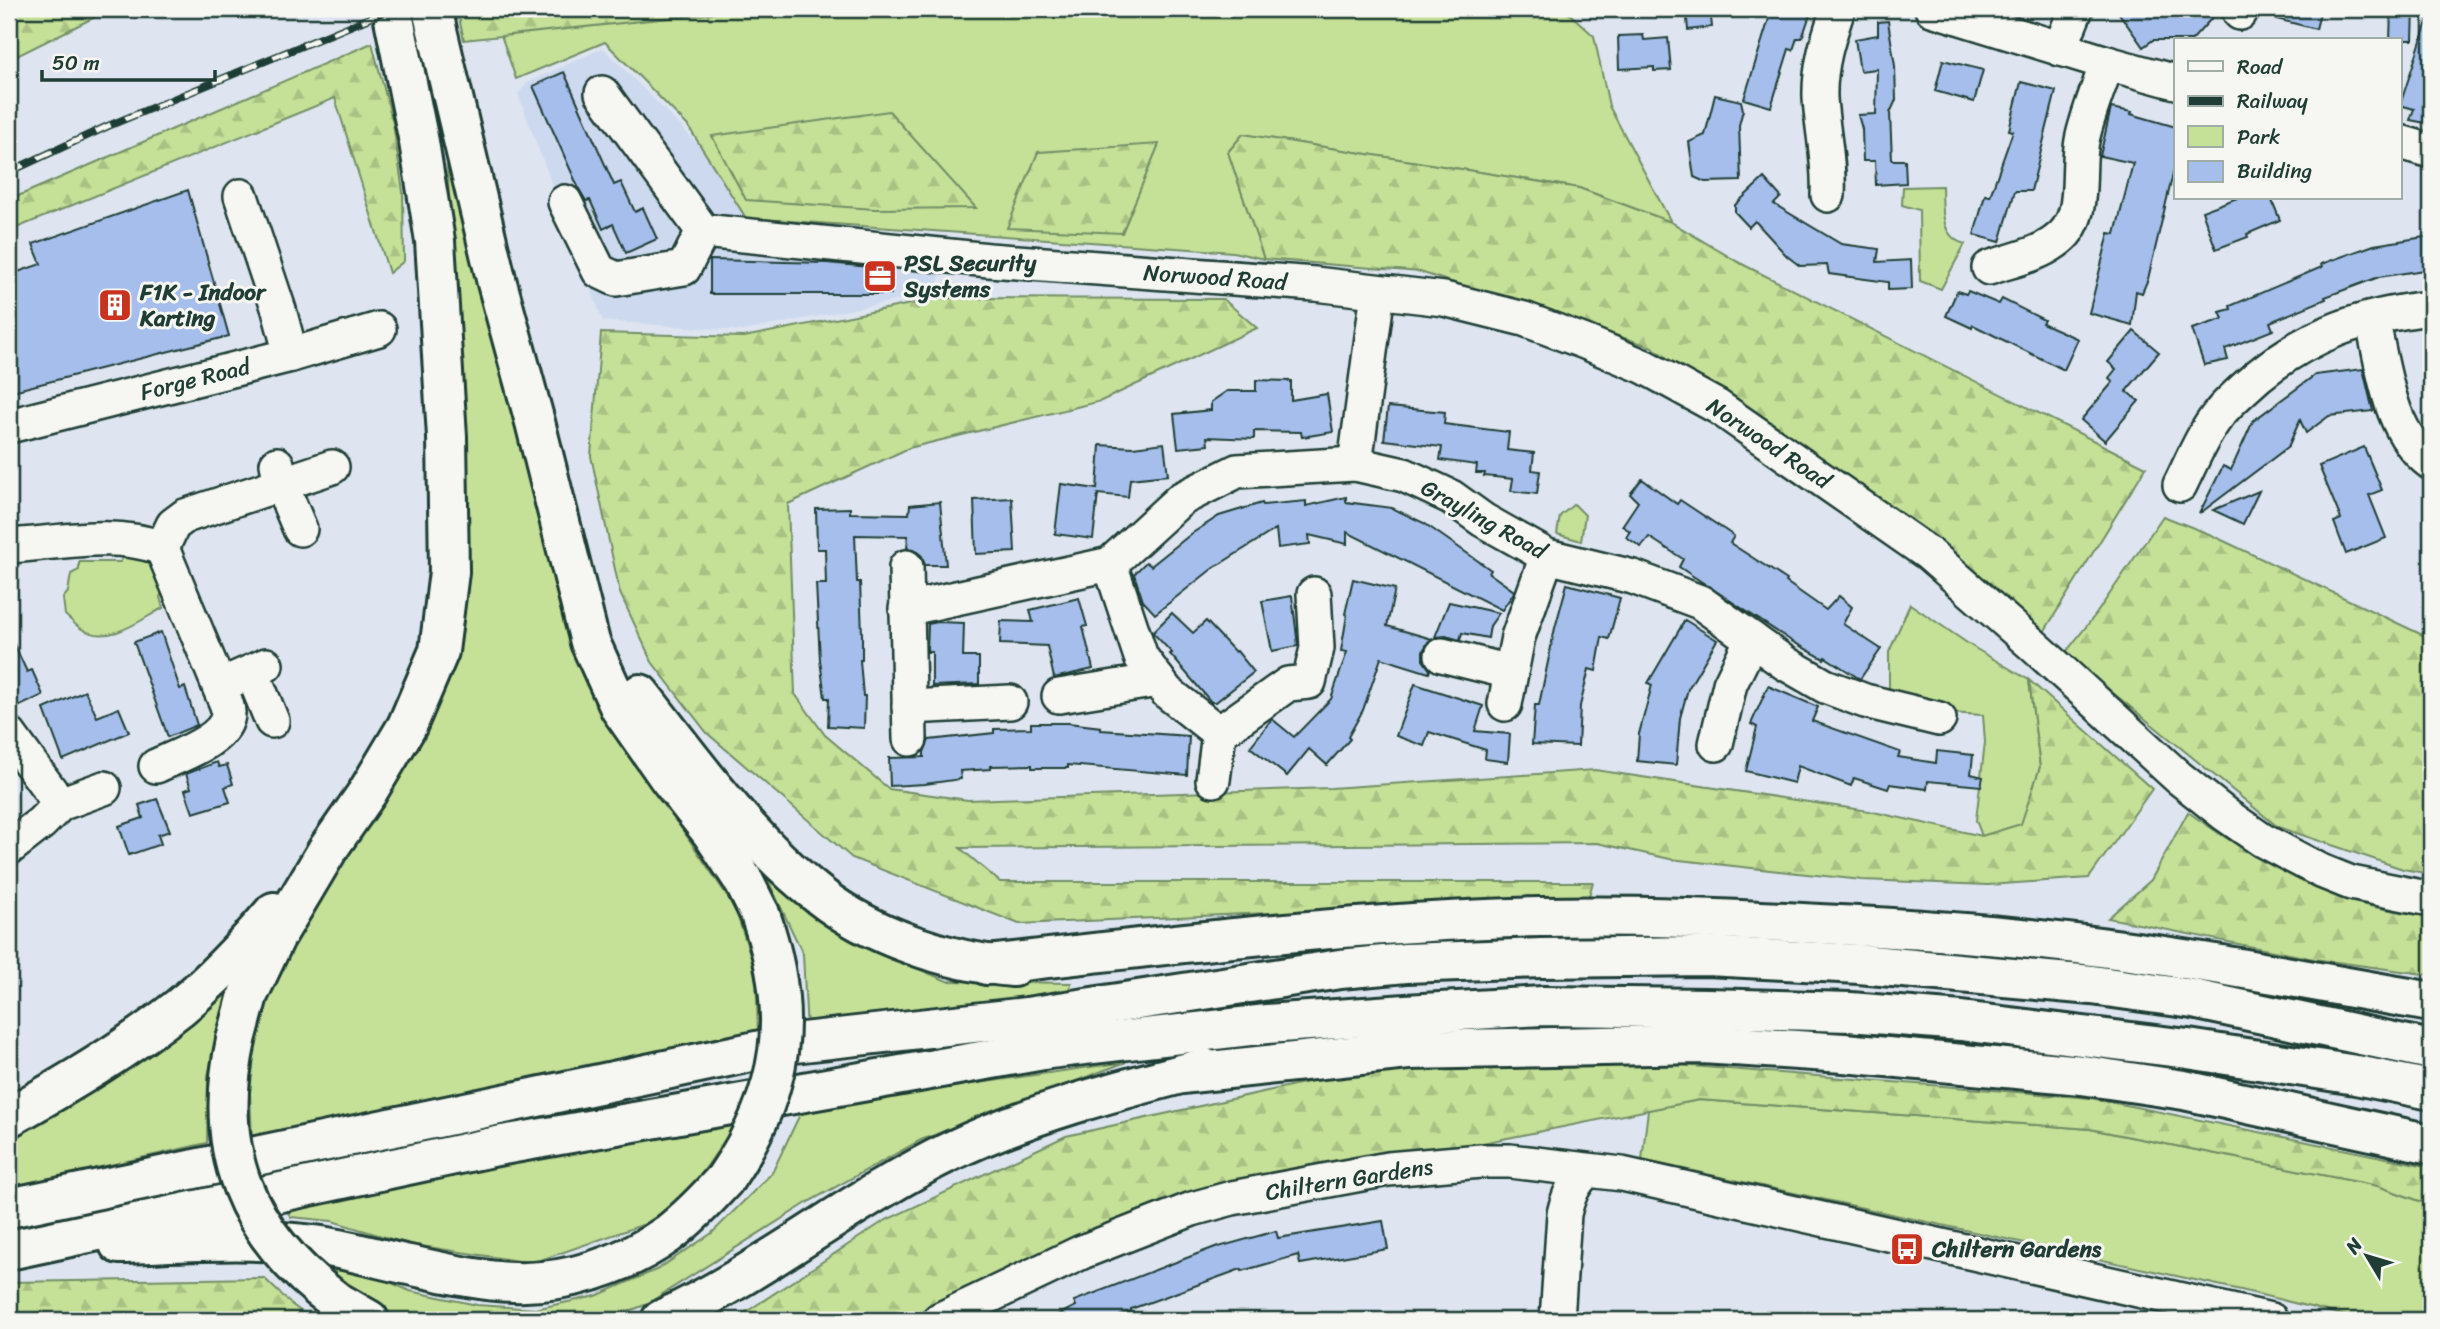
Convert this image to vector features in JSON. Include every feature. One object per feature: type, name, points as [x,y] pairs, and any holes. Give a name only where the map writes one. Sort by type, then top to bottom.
[{"type":"highway","points":[[369,1320],[336,1301],[310,1281],[272,1240],[249,1202],[237,1171],[230,1139],[227,1105],[229,1072],[248,995],[275,938],[407,726],[439,651],[449,572],[447,438],[435,241],[419,142],[392,9]]},
{"type":"highway","points":[[14,1248],[263,1240],[318,1245],[467,1276],[513,1282],[554,1279],[606,1265],[631,1255],[666,1235],[698,1209],[725,1179],[745,1150],[772,1086],[781,1016],[779,982],[772,947],[743,880],[712,833],[620,708],[590,642],[579,590],[497,283],[432,9]]},
{"type":"highway","points":[[579,590],[633,686],[726,804],[793,872],[821,897],[866,924],[910,944],[987,965],[1057,971],[1340,968],[1541,958],[1707,956],[1859,964],[2092,985],[2193,999],[2431,1050]]},
{"type":"highway","points":[[9,1117],[119,1051],[181,1006],[244,947],[328,849]]},
{"type":"highway","points":[[987,965],[1227,937],[1401,924],[1541,917],[1715,918],[1867,926],[2098,946],[2203,961],[2417,1000]]},
{"type":"highway","points":[[9,1208],[794,1043],[1027,1017],[1340,968]]},
{"type":"highway","points":[[2193,999],[2417,1000]]},
{"type":"highway","points":[[14,1248],[497,1146],[1049,1049],[1267,1024],[1406,1014],[1543,1006],[1850,1012],[1961,1021],[2085,1036],[2356,1075],[2431,1090]]},
{"type":"highway","points":[[661,1320],[734,1282],[875,1193],[950,1151],[1038,1115],[1104,1094],[1406,1014]]},
{"type":"highway","points":[[2085,1036],[2350,1106],[2431,1133]]},
{"type":"highway","points":[[1181,1074],[1408,1050],[1715,1045],[1844,1053],[2082,1075],[2184,1090],[2431,1144]]},
{"type":"street","points":[[1828,195],[1829,171],[1820,99],[1820,74],[1823,53],[1838,9]]},
{"type":"street","points":[[1932,9],[2174,81]]},
{"type":"street","points":[[2060,48],[2076,9]]},
{"type":"street","points":[[1989,268],[2057,242],[2069,227],[2076,212],[2079,194],[2083,136],[2107,63]]},
{"type":"street","points":[[565,202],[599,271],[616,279],[684,268],[703,231],[602,93]]},
{"type":"street","points":[[2402,143],[2431,151]]},
{"type":"street","points":[[241,196],[291,355]]},
{"type":"street","name":"Norwood Road","points":[[703,231],[989,260],[1315,284],[1444,299],[1524,319],[1645,367],[1686,388],[1718,407],[1929,554],[2043,653],[2178,777],[2225,815],[2262,840],[2321,871],[2378,890],[2431,900]]},
{"type":"street","points":[[1355,464],[1378,292]]},
{"type":"street","points":[[2180,485],[2219,413],[2243,388],[2274,363],[2308,341],[2340,328],[2407,311],[2431,308]]},
{"type":"street","points":[[2372,319],[2392,403],[2404,435],[2431,463]]},
{"type":"street","name":"Forge Road","points":[[9,426],[291,355],[379,329]]},
{"type":"street","name":"Grayling Road","points":[[1110,564],[1181,499],[1237,471],[1355,464],[1404,475],[1451,497],[1483,520],[1547,556],[1666,588],[1700,603],[1785,663],[1825,686],[1866,701],[1939,719]]},
{"type":"street","points":[[162,548],[173,524],[186,516],[234,499],[279,473],[332,467]]},
{"type":"street","points":[[279,473],[300,528]]},
{"type":"street","points":[[9,546],[117,537],[142,540],[162,548],[223,699],[223,729],[211,739],[156,766]]},
{"type":"street","points":[[1442,655],[1507,688],[1518,637],[1547,556]]},
{"type":"street","points":[[906,609],[1110,564],[1141,657],[1167,692],[1219,733]]},
{"type":"street","points":[[906,567],[910,739]]},
{"type":"street","points":[[1213,780],[1219,733],[1288,684],[1309,682],[1317,648],[1314,594]]},
{"type":"street","points":[[1716,744],[1730,684],[1752,639]]},
{"type":"street","points":[[223,699],[259,668],[272,721]]},
{"type":"street","points":[[1059,696],[1158,680]]},
{"type":"street","points":[[909,707],[1010,702]]},
{"type":"street","points":[[9,734],[51,813],[32,853],[9,873]]},
{"type":"street","points":[[9,848],[51,813],[104,788]]},
{"type":"street","name":"Chiltern Gardens","points":[[939,1320],[1082,1252],[1192,1209],[1232,1198],[1388,1169],[1510,1161],[1587,1171],[1604,1170],[2271,1320]]},
{"type":"street","points":[[1557,1320],[1566,1206],[1573,1186],[1587,1171]]},
{"type":"shaded area","points":[[603,48],[703,149],[746,218],[953,240],[934,293],[743,331],[603,321],[518,94],[527,83]]},
{"type":"green space","points":[[9,9],[111,9],[9,60]]},
{"type":"green space","points":[[457,9],[752,9],[464,40]]},
{"type":"green space","points":[[752,9],[1557,9],[1570,14],[1594,36],[1609,106],[1671,222],[1579,188],[1243,134],[1228,152],[1264,259],[1233,252],[746,218],[688,126],[605,42],[516,79],[501,35]]},
{"type":"green space","points":[[372,43],[393,123],[403,192],[404,261],[389,273],[335,98],[9,231],[9,200]]},
{"type":"green space","points":[[889,111],[976,208],[875,209],[746,200],[712,136]]},
{"type":"green space","points":[[1243,134],[1579,188],[1671,222],[1738,262],[2146,467],[2039,640],[1652,347],[1420,272],[1264,259],[1228,152]]},
{"type":"green space","points":[[1159,144],[1122,233],[1007,228],[1038,152]]},
{"type":"green space","points":[[447,164],[513,399],[626,746],[734,906],[756,971],[758,1034],[252,1139],[250,1093],[255,1046],[267,998],[465,583],[469,530]]},
{"type":"green space","points":[[1942,186],[1944,221],[1951,235],[1965,244],[1941,289],[1920,281],[1919,210],[1902,205],[1903,187]]},
{"type":"green space","points":[[941,298],[1223,299],[1257,328],[1101,401],[909,448],[788,504],[795,694],[825,735],[889,789],[968,800],[1331,788],[1595,770],[1869,811],[1982,836],[2021,824],[2040,767],[2029,680],[2152,789],[2089,878],[1988,885],[1862,880],[1670,859],[1597,843],[960,848],[1000,882],[1593,882],[1588,899],[1019,924],[852,858],[707,733],[652,662],[620,593],[591,456],[601,333],[744,337]]},
{"type":"green space","points":[[1574,504],[1585,515],[1581,541],[1557,534],[1560,516]]},
{"type":"green space","points":[[2163,516],[2209,534],[2431,639],[2431,874],[2403,869],[2278,827],[2080,666],[2063,656],[2096,614]]},
{"type":"green space","points":[[127,552],[156,564],[165,586],[160,597],[163,608],[113,633],[103,635],[80,628],[65,615],[63,598],[68,592],[71,574],[79,570],[79,562],[120,562]]},
{"type":"green space","points":[[1910,604],[1973,647],[2029,680],[2040,767],[2022,824],[1982,836],[1976,820],[1985,742],[1983,715],[1947,713],[1889,702],[1889,652]]},
{"type":"green space","points":[[2188,812],[2264,862],[2305,883],[2368,906],[2431,917],[2431,975],[2314,959],[2108,918],[2151,880]]},
{"type":"green space","points":[[757,857],[793,890],[875,951],[947,981],[1071,983],[1070,993],[807,1031],[803,954]]},
{"type":"green space","points":[[238,977],[219,1023],[208,1076],[207,1143],[9,1188],[9,1138],[74,1101]]},
{"type":"green space","points":[[1605,1059],[2091,1098],[2431,1167],[2431,1205],[2378,1186],[2090,1129],[1699,1100],[1457,1148],[1202,1194],[907,1320],[734,1320],[884,1221],[1066,1136],[1379,1066]]},
{"type":"green space","points":[[1126,1062],[921,1140],[810,1201],[645,1305],[605,1320],[404,1320],[364,1303],[336,1276],[332,1257],[410,1291],[477,1305],[535,1309],[596,1296],[658,1269],[712,1233],[772,1173],[803,1108]]},
{"type":"green space","points":[[1699,1100],[2090,1129],[2378,1186],[2431,1205],[2431,1320],[2363,1320],[2241,1290],[1642,1160],[1648,1110]]},
{"type":"green space","points":[[738,1121],[674,1214],[532,1263],[408,1244],[332,1221],[291,1217],[283,1206]]},
{"type":"green space","points":[[264,1278],[291,1304],[313,1320],[9,1320],[9,1282]]},
{"type":"building","points":[[1686,9],[1710,9],[1712,27],[1688,30]]},
{"type":"building","points":[[1772,9],[1812,9],[1802,38],[1797,38],[1793,50],[1789,49],[1771,107],[1744,99]]},
{"type":"building","points":[[2116,9],[2220,9],[2194,38],[2153,40],[2143,47]]},
{"type":"building","points":[[2261,9],[2321,9],[2316,29],[2261,15]]},
{"type":"building","points":[[2391,9],[2414,9],[2413,40],[2390,38]]},
{"type":"building","points":[[2428,19],[2431,19],[2431,124],[2410,120],[2414,109],[2402,106]]},
{"type":"building","points":[[1888,21],[1895,66],[1896,100],[1890,113],[1892,160],[1905,160],[1906,183],[1876,185],[1875,161],[1863,161],[1862,129],[1858,115],[1876,114],[1877,69],[1860,71],[1855,39],[1878,35],[1878,22]]},
{"type":"building","points":[[1643,35],[1644,40],[1668,38],[1671,70],[1654,71],[1654,67],[1619,69],[1618,36]]},
{"type":"building","points":[[1943,60],[1983,70],[1974,102],[1935,91]]},
{"type":"building","points":[[564,72],[614,185],[621,182],[635,212],[643,208],[657,239],[626,253],[613,224],[603,229],[590,200],[586,201],[579,189],[533,86]]},
{"type":"building","points":[[2021,82],[2056,91],[2031,191],[2015,191],[2000,242],[1974,235],[1985,195],[1990,196],[2013,131],[2009,130]]},
{"type":"building","points":[[1715,95],[1741,101],[1741,181],[1705,182],[1694,177],[1689,142],[1705,135]]},
{"type":"building","points":[[2111,108],[2174,126],[2174,169],[2148,279],[2142,293],[2136,291],[2132,325],[2089,313],[2109,233],[2115,234],[2133,163],[2100,156]]},
{"type":"building","points":[[1764,178],[1781,197],[1774,204],[1841,244],[1879,249],[1877,262],[1911,260],[1912,289],[1888,290],[1888,282],[1829,274],[1827,265],[1800,266],[1787,256],[1755,221],[1749,227],[1735,212],[1735,205]]},
{"type":"building","name":"F1K - Indoor Karting","points":[[188,190],[229,336],[9,392],[9,275],[41,264],[33,244]]},
{"type":"building","points":[[2232,200],[2272,200],[2280,220],[2247,234],[2248,237],[2216,249],[2202,211]]},
{"type":"building","points":[[2431,236],[2431,269],[2379,277],[2325,297],[2326,299],[2270,322],[2273,330],[2225,349],[2228,360],[2204,365],[2192,329],[2223,319],[2220,312],[2231,309],[2230,306],[2322,267],[2321,264],[2374,245]]},
{"type":"building","points":[[710,260],[827,263],[892,269],[891,294],[710,294]]},
{"type":"building","points":[[1957,291],[1966,294],[1968,291],[1999,304],[2002,299],[2044,320],[2042,323],[2078,339],[2064,370],[1973,325],[1972,328],[1946,316]]},
{"type":"building","points":[[2134,331],[2159,352],[2126,391],[2139,401],[2105,441],[2081,420],[2113,382],[2109,378],[2116,369],[2108,362]]},
{"type":"building","points":[[2363,369],[2373,411],[2329,416],[2306,433],[2300,420],[2288,447],[2199,514],[2223,466],[2231,470],[2253,421],[2315,375]]},
{"type":"building","points":[[1256,380],[1291,381],[1291,400],[1327,394],[1333,432],[1302,437],[1301,432],[1254,431],[1254,439],[1207,437],[1208,445],[1178,448],[1174,414],[1211,410],[1211,402],[1227,391],[1256,391]]},
{"type":"building","points":[[1388,407],[1445,412],[1444,424],[1509,432],[1507,450],[1534,453],[1532,470],[1540,471],[1537,494],[1511,491],[1513,479],[1476,473],[1477,465],[1440,460],[1442,447],[1384,440]]},
{"type":"building","points":[[1164,443],[1168,475],[1130,479],[1128,497],[1098,494],[1093,539],[1055,534],[1061,484],[1097,489],[1100,445],[1133,447]]},
{"type":"building","points":[[2364,447],[2382,490],[2369,495],[2386,538],[2346,554],[2334,522],[2341,519],[2319,466]]},
{"type":"building","points":[[1642,479],[1677,504],[1680,500],[1734,536],[1730,543],[1787,580],[1786,582],[1826,610],[1839,596],[1852,607],[1843,624],[1881,649],[1860,679],[1825,657],[1824,659],[1793,642],[1679,567],[1683,559],[1649,537],[1641,547],[1626,537],[1630,531],[1622,526],[1638,502],[1630,494]]},
{"type":"building","points":[[2259,491],[2243,524],[2213,510]]},
{"type":"building","points":[[1346,497],[1346,502],[1392,508],[1424,523],[1491,570],[1489,573],[1514,591],[1513,594],[1502,610],[1347,532],[1347,544],[1309,535],[1310,544],[1278,548],[1276,529],[1212,569],[1155,614],[1143,601],[1134,574],[1146,562],[1151,566],[1219,516],[1262,503],[1306,501],[1306,506]]},
{"type":"building","points":[[1012,498],[1015,552],[976,554],[974,500]]},
{"type":"building","points":[[940,502],[946,565],[925,565],[922,556],[907,548],[908,536],[855,535],[857,582],[860,582],[860,660],[865,696],[864,728],[828,726],[829,698],[825,698],[820,660],[816,584],[826,584],[825,549],[817,549],[816,509],[850,508],[850,513],[909,514],[910,505]]},
{"type":"building","points":[[1353,579],[1395,589],[1387,626],[1432,639],[1423,651],[1423,660],[1430,670],[1429,673],[1381,658],[1363,710],[1348,737],[1350,739],[1327,765],[1309,749],[1287,776],[1250,747],[1272,719],[1294,737],[1331,699],[1347,652],[1341,651],[1345,614]]},
{"type":"building","points":[[1567,584],[1620,598],[1609,639],[1602,637],[1596,671],[1589,669],[1580,706],[1578,746],[1532,744],[1535,705],[1539,705]]},
{"type":"building","points":[[1292,596],[1298,646],[1272,651],[1262,601]]},
{"type":"building","points":[[1079,598],[1087,626],[1083,627],[1093,669],[1054,678],[1047,646],[1000,644],[1001,621],[1033,622],[1030,610]]},
{"type":"building","points":[[1449,602],[1499,613],[1490,626],[1488,638],[1462,633],[1460,640],[1446,636],[1435,637]]},
{"type":"building","points":[[1172,613],[1193,633],[1206,621],[1254,672],[1216,702],[1211,702],[1153,632]]},
{"type":"building","points":[[1685,620],[1717,640],[1688,689],[1680,718],[1676,765],[1637,761],[1639,734],[1652,685],[1648,683]]},
{"type":"building","points":[[964,623],[963,657],[979,657],[979,684],[932,686],[932,652],[927,652],[928,624]]},
{"type":"building","points":[[161,632],[180,689],[185,687],[197,725],[168,737],[134,642]]},
{"type":"building","points":[[9,633],[27,672],[32,670],[43,695],[18,707],[9,687]]},
{"type":"building","points":[[1415,684],[1483,706],[1475,731],[1510,734],[1508,762],[1485,759],[1486,750],[1429,732],[1424,746],[1396,736]]},
{"type":"building","points":[[1768,686],[1818,707],[1812,721],[1900,752],[1898,757],[1936,763],[1937,751],[1973,755],[1971,774],[1983,777],[1981,786],[1928,781],[1927,789],[1890,784],[1888,789],[1854,778],[1851,786],[1798,766],[1794,783],[1746,771],[1757,727],[1751,724]]},
{"type":"building","points":[[85,691],[97,717],[119,708],[129,732],[63,760],[44,709]]},
{"type":"building","points":[[1031,723],[1068,723],[1101,727],[1101,730],[1189,736],[1187,775],[1068,765],[1068,768],[991,766],[991,769],[960,771],[961,779],[890,786],[889,758],[924,757],[929,740],[994,733],[994,729],[1031,728]]},
{"type":"building","points":[[217,762],[219,767],[227,765],[233,784],[225,787],[230,802],[193,813],[185,790],[191,788],[186,774]]},
{"type":"building","points":[[157,799],[170,831],[158,835],[161,844],[129,855],[119,826],[143,818],[139,805]]},
{"type":"building","points":[[1383,1221],[1388,1249],[1300,1264],[1298,1255],[1242,1271],[1241,1269],[1131,1309],[1110,1320],[1048,1320],[1076,1306],[1074,1301],[1218,1246],[1276,1231],[1278,1238]]},
{"type":"railway","points":[[9,172],[108,126],[391,9]]},
{"type":"place","name":"PSL Security Systems","points":[[880,276]]},
{"type":"place","name":"F1K - Indoor Karting","points":[[115,305]]},
{"type":"place","name":"Chiltern Gardens","points":[[1907,1249]]}]
